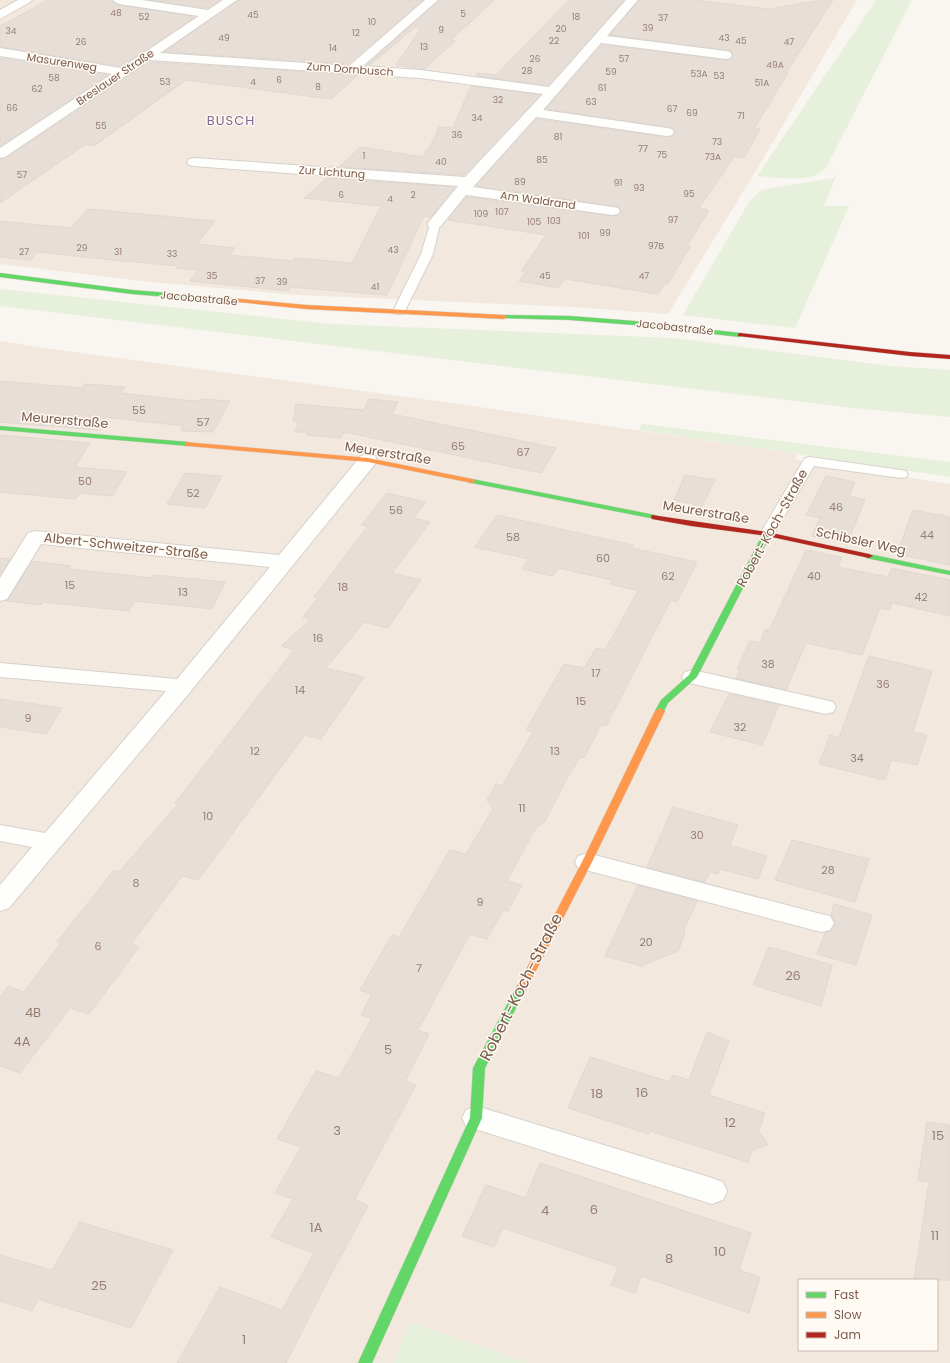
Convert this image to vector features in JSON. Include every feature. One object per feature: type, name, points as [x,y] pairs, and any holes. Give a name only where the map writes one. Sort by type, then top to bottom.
[{"type":"street","points":[[0,15],[26,0]]},
{"type":"street","points":[[119,0],[210,14]]},
{"type":"street","name":"Breslauer Straße","points":[[0,154],[231,0]]},
{"type":"street","points":[[353,69],[432,0]]},
{"type":"street","points":[[435,224],[467,186],[600,39],[632,0]]},
{"type":"street","points":[[600,39],[726,55]]},
{"type":"street","name":"Masurenweg","points":[[0,52],[124,72]]},
{"type":"street","name":"Zum Dornbusch","points":[[146,56],[420,74],[553,91]]},
{"type":"street","points":[[533,113],[667,132]]},
{"type":"street","points":[[0,141],[16,144]]},
{"type":"street","name":"Zur Lichtung","points":[[194,162],[467,186]]},
{"type":"street","name":"Am Waldrand","points":[[467,186],[612,211]]},
{"type":"street","name":"Jacobastraße","points":[[0,275],[132,292],[225,301],[306,307],[475,316],[570,318],[634,323],[910,354],[950,357]]},
{"type":"street","name":"Meurerstraße","points":[[0,428],[368,460],[690,524],[767,534]]},
{"type":"street","points":[[0,902],[183,686],[368,460]]},
{"type":"street","name":"Schibsler Weg","points":[[767,534],[950,573]]},
{"type":"street","name":"Robert-Koch-Straße","points":[[365,1363],[476,1118],[479,1068],[587,862],[664,702],[692,677],[767,534]]},
{"type":"street","name":"Albert-Schweitzer-Straße","points":[[0,595],[35,538],[284,562]]},
{"type":"street","points":[[0,670],[183,686]]},
{"type":"street","points":[[692,677],[825,707]]},
{"type":"street","points":[[0,834],[50,842]]},
{"type":"street","points":[[587,862],[821,922]]},
{"type":"street","points":[[476,1118],[712,1191]]},
{"type":"lane","points":[[399,311],[428,254],[435,224]]},
{"type":"lane","name":"Robert-Koch-Straße","points":[[767,534],[810,461],[900,474]]},
{"type":"shaded area","points":[[0,0],[857,0],[754,174],[668,314],[573,307],[298,295],[150,282],[0,264]]},
{"type":"shaded area","points":[[0,341],[459,404],[797,454],[796,460],[950,484],[950,1363],[0,1363]]},
{"type":"green space","points":[[876,0],[912,0],[827,166],[820,173],[807,177],[790,178],[757,176]]},
{"type":"green space","points":[[838,170],[824,206],[849,206],[795,328],[683,315],[749,202],[761,190],[834,178]]},
{"type":"green space","points":[[0,289],[331,324],[674,338],[890,366],[950,370],[950,417],[853,408],[0,306]]},
{"type":"green space","points":[[642,424],[950,462],[950,477],[639,430]]},
{"type":"green space","points":[[410,1322],[528,1363],[393,1363]]},
{"type":"building","points":[[48,0],[112,0],[119,5],[195,17],[121,66],[0,47],[0,26]]},
{"type":"building","points":[[152,0],[220,0],[208,8]]},
{"type":"building","points":[[238,0],[423,0],[348,64],[164,52]]},
{"type":"building","points":[[439,0],[494,0],[451,40],[455,41],[424,69],[396,65],[420,30],[416,26],[370,65],[367,65]]},
{"type":"building","points":[[569,0],[624,0],[548,85],[476,76],[477,73],[496,75]]},
{"type":"building","points":[[639,0],[696,0],[769,9],[822,0],[833,0],[786,73],[788,73],[754,129],[760,129],[744,158],[734,157],[699,208],[708,210],[707,214],[687,246],[690,247],[668,284],[664,284],[658,294],[565,279],[558,288],[519,281],[526,271],[521,271],[546,235],[448,220],[467,197],[613,216],[618,215],[621,212],[619,207],[476,186],[537,119],[667,137],[672,136],[675,133],[673,128],[546,109],[602,45],[726,60],[733,56],[731,51],[726,50],[610,35]]},
{"type":"building","points":[[0,58],[108,75],[0,146]]},
{"type":"building","points":[[149,62],[358,75],[331,99],[186,80],[94,146],[86,144],[0,203],[0,159],[6,158]]},
{"type":"building","points":[[471,86],[540,95],[464,175],[339,167],[361,147],[423,157],[427,149],[429,149],[439,127],[453,128]]},
{"type":"building","points":[[327,178],[455,187],[431,217],[424,216],[387,295],[290,287],[288,291],[190,281],[198,270],[176,268],[178,266],[37,252],[30,260],[0,257],[0,221],[70,228],[88,209],[215,221],[197,244],[235,248],[230,255],[293,261],[295,258],[352,263],[381,206],[304,198]]},
{"type":"building","points":[[0,381],[82,388],[85,384],[125,387],[121,393],[182,400],[200,401],[201,399],[230,401],[213,432],[181,431],[184,426],[106,417],[98,430],[0,422]]},
{"type":"building","points":[[369,399],[398,402],[392,414],[556,448],[541,473],[344,432],[341,438],[307,435],[308,432],[295,432],[299,422],[293,421],[296,404],[364,410]]},
{"type":"building","points":[[0,435],[90,443],[75,467],[127,472],[112,496],[81,493],[75,499],[0,492]]},
{"type":"building","points":[[185,473],[222,476],[205,508],[167,504]]},
{"type":"building","points":[[685,475],[715,480],[702,506],[674,500]]},
{"type":"building","points":[[826,476],[855,482],[849,496],[865,500],[847,544],[812,536],[820,518],[806,515]]},
{"type":"building","points":[[387,493],[426,502],[413,518],[430,522],[392,573],[421,580],[388,628],[364,622],[326,668],[364,677],[321,739],[305,735],[198,880],[182,876],[131,944],[139,947],[89,1014],[70,1008],[20,1073],[0,1066],[0,997],[8,986],[24,992],[61,943],[57,942],[114,870],[119,872],[178,804],[175,803],[294,650],[281,646],[311,619],[303,617],[318,598],[314,597],[368,526],[361,525]]},
{"type":"building","points":[[913,510],[950,517],[950,565],[897,554]]},
{"type":"building","points":[[497,515],[633,545],[631,548],[697,562],[677,602],[671,600],[606,726],[601,725],[584,758],[580,757],[566,780],[545,821],[535,829],[507,881],[522,885],[508,911],[503,910],[487,939],[470,934],[418,1030],[429,1034],[405,1081],[416,1085],[355,1199],[368,1206],[286,1363],[177,1363],[220,1287],[282,1310],[314,1253],[271,1237],[293,1199],[275,1193],[301,1147],[277,1139],[316,1071],[339,1078],[372,1018],[361,1015],[372,994],[360,990],[392,935],[399,937],[450,850],[466,854],[493,809],[487,800],[496,784],[502,786],[533,732],[526,730],[564,664],[584,668],[596,648],[605,650],[638,591],[610,584],[612,580],[558,568],[553,576],[522,569],[529,559],[475,547]]},
{"type":"building","points":[[806,550],[842,557],[838,567],[888,577],[892,568],[950,580],[950,616],[892,603],[890,610],[880,608],[862,655],[806,643],[786,690],[736,678],[740,670],[737,669],[750,641],[760,643],[765,630],[770,629]]},
{"type":"building","points":[[0,558],[10,559],[0,575]]},
{"type":"building","points":[[32,561],[71,566],[69,569],[153,578],[154,575],[225,582],[212,609],[135,601],[129,611],[43,602],[41,605],[6,601]]},
{"type":"building","points":[[869,656],[932,671],[913,732],[927,735],[917,765],[891,760],[885,780],[819,764],[830,735],[839,738]]},
{"type":"building","points":[[729,694],[779,705],[762,745],[710,732]]},
{"type":"building","points":[[0,699],[62,708],[46,734],[0,727]]},
{"type":"building","points":[[673,807],[738,825],[730,845],[767,856],[758,879],[720,869],[718,874],[710,872],[705,882],[647,867]]},
{"type":"building","points":[[792,840],[869,859],[855,902],[775,880]]},
{"type":"building","points":[[638,885],[697,901],[683,932],[685,933],[678,951],[641,966],[605,956]]},
{"type":"building","points":[[834,904],[872,915],[856,965],[817,954],[825,933],[831,931],[835,924],[831,915]]},
{"type":"building","points":[[769,947],[832,965],[821,1006],[753,985]]},
{"type":"building","points":[[707,1032],[729,1041],[709,1095],[765,1113],[759,1131],[768,1145],[752,1150],[748,1162],[650,1131],[649,1134],[568,1108],[590,1057],[670,1082],[673,1075],[689,1080]]},
{"type":"building","points":[[927,1122],[950,1125],[950,1280],[914,1279],[929,1182],[918,1180]]},
{"type":"building","points":[[540,1163],[751,1233],[739,1270],[760,1277],[749,1313],[641,1276],[635,1293],[611,1285],[618,1267],[503,1228],[494,1247],[462,1236],[486,1185],[525,1198]]},
{"type":"building","points":[[80,1222],[173,1250],[131,1328],[38,1299],[32,1311],[0,1301],[0,1255],[52,1270]]},
{"type":"traffic: fast","points":[[0,275],[132,292],[230,300]]},
{"type":"traffic: fast","points":[[504,317],[570,318],[634,323],[740,335]]},
{"type":"traffic: fast","points":[[0,428],[188,444]]},
{"type":"traffic: fast","points":[[472,481],[655,517]]},
{"type":"traffic: fast","points":[[660,711],[664,702],[693,677],[767,534]]},
{"type":"traffic: fast","points":[[869,556],[950,573]]},
{"type":"traffic: fast","points":[[365,1363],[476,1118],[479,1068],[522,987]]},
{"type":"traffic: slow","points":[[230,300],[306,307],[504,317]]},
{"type":"traffic: slow","points":[[188,444],[368,460],[472,481]]},
{"type":"traffic: slow","points":[[522,987],[587,862],[660,711]]},
{"type":"traffic: jam","points":[[740,335],[950,357]]},
{"type":"traffic: jam","points":[[655,517],[691,524],[767,534],[869,556]]},
{"type":"district","name":"BUSCH","points":[[231,120]]}]
